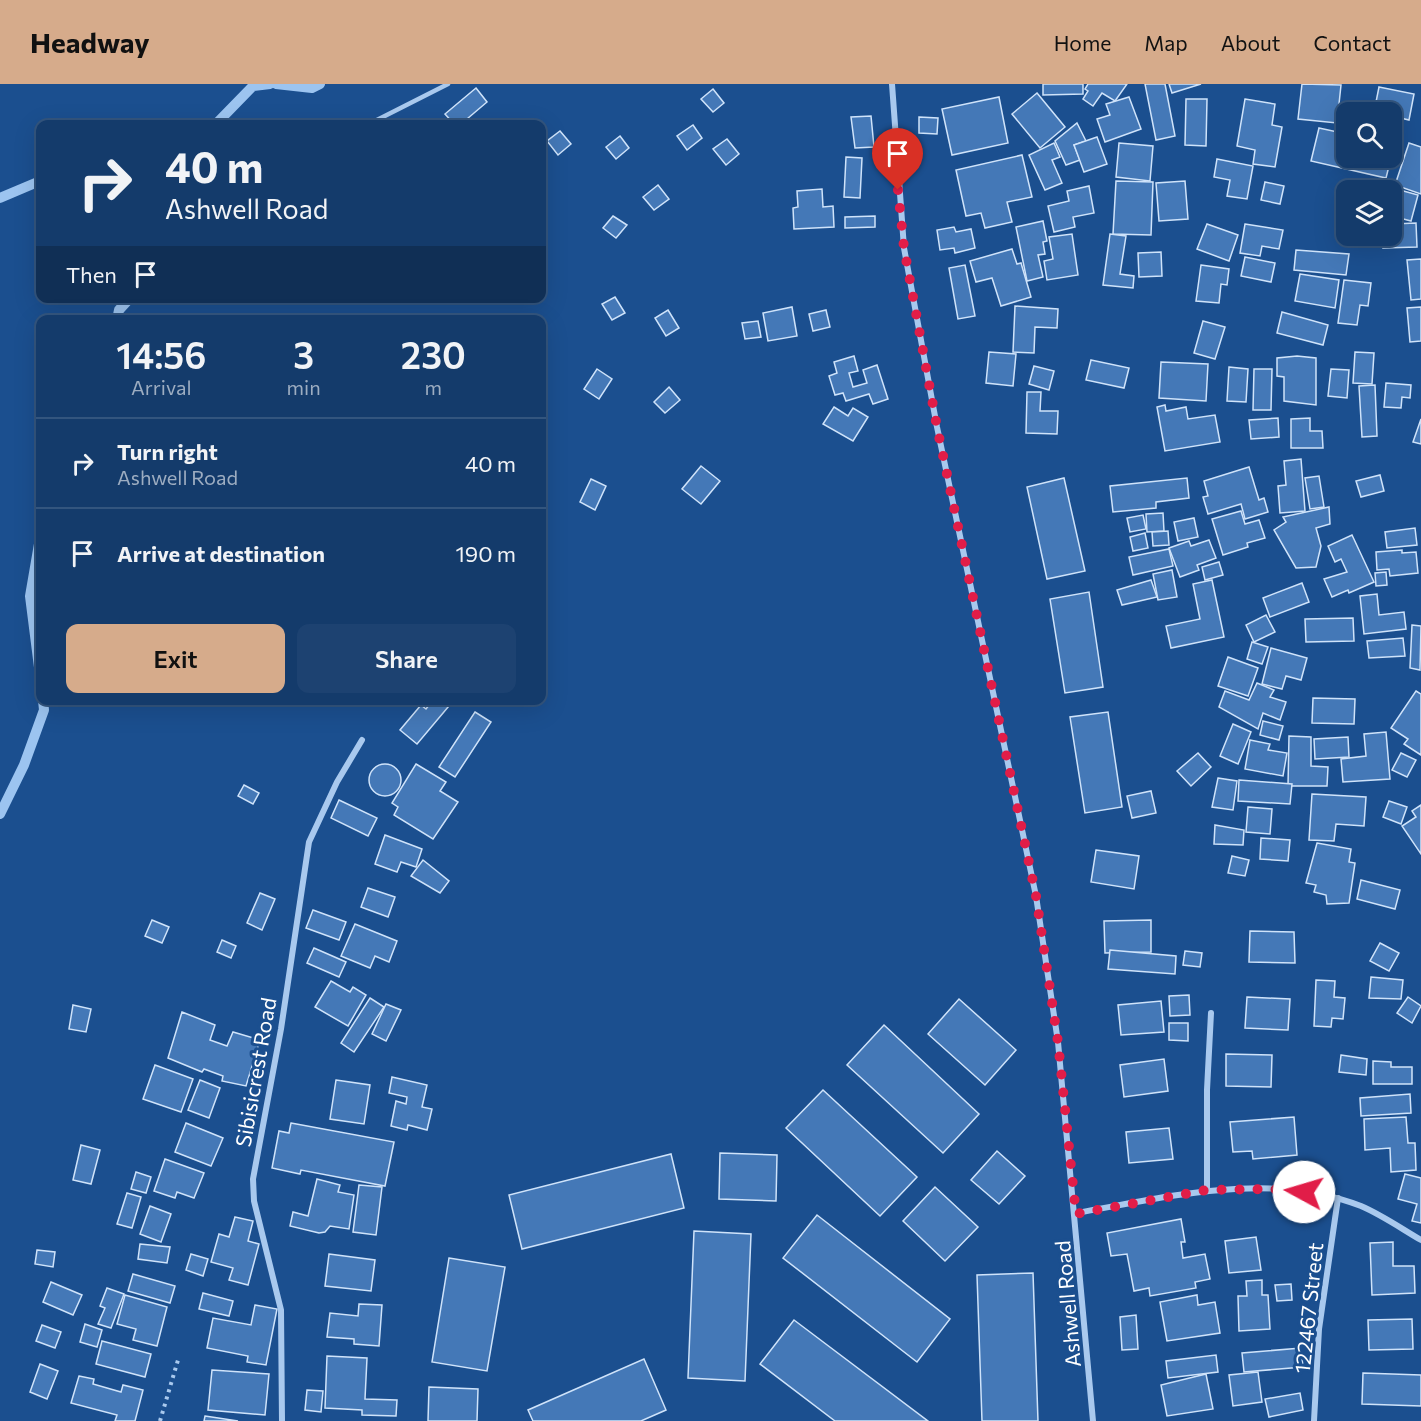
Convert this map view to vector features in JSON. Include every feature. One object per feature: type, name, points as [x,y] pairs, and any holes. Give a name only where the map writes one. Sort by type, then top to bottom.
[{"type":"street","name":"Ashwell Road","points":[[893,85],[904,248],[937,427],[1036,896],[1058,1042],[1076,1214],[1093,1421]]},
{"type":"street","name":"Sibisicrest Road","points":[[282,1421],[281,1310],[254,1201],[253,1179],[281,1029],[309,842],[337,782],[362,740]]},
{"type":"street","points":[[1207,1190],[1207,1090],[1211,1013]]},
{"type":"street","points":[[1076,1214],[1207,1190],[1269,1189],[1338,1198],[1364,1207],[1421,1240]]},
{"type":"street","name":"122467 Street","points":[[1314,1421],[1319,1329],[1338,1198]]},
{"type":"lane","points":[[377,120],[448,84]]},
{"type":"path","points":[[160,1421],[178,1360]]},
{"type":"building","points":[[1043,84],[1083,84],[1083,94],[1043,95]]},
{"type":"building","points":[[1088,84],[1127,84],[1115,101],[1102,93],[1093,106],[1083,99],[1088,91],[1085,89]]},
{"type":"building","points":[[1145,84],[1165,84],[1175,136],[1156,140]]},
{"type":"building","points":[[1169,84],[1201,84],[1172,93]]},
{"type":"building","points":[[1302,84],[1341,85],[1339,102],[1336,102],[1336,123],[1298,119]]},
{"type":"building","points":[[1379,87],[1414,94],[1409,120],[1402,118],[1402,102],[1376,102]]},
{"type":"building","points":[[476,88],[487,102],[466,120],[450,120],[445,114]]},
{"type":"building","points":[[713,89],[724,103],[713,112],[701,99]]},
{"type":"building","points":[[1037,93],[1065,127],[1040,148],[1012,114]]},
{"type":"building","points":[[999,97],[1008,143],[952,155],[942,109]]},
{"type":"building","points":[[1129,97],[1141,129],[1105,142],[1097,119],[1110,115],[1106,104]]},
{"type":"building","points":[[1186,99],[1207,99],[1206,146],[1185,145]]},
{"type":"building","points":[[1245,99],[1275,104],[1272,125],[1282,127],[1275,167],[1253,164],[1255,150],[1237,146]]},
{"type":"building","points":[[871,116],[874,147],[855,148],[851,117]]},
{"type":"building","points":[[919,117],[938,118],[937,134],[919,133]]},
{"type":"building","points":[[1077,123],[1086,141],[1074,145],[1080,160],[1066,165],[1055,141]]},
{"type":"building","points":[[693,125],[702,138],[687,150],[677,136]]},
{"type":"building","points":[[1319,128],[1336,132],[1336,167],[1311,161]]},
{"type":"building","points":[[560,131],[571,144],[558,155],[547,141]]},
{"type":"building","points":[[620,136],[629,148],[616,159],[606,147]]},
{"type":"building","points":[[1097,137],[1107,164],[1084,172],[1074,145]]},
{"type":"building","points":[[727,139],[739,154],[726,165],[713,149]]},
{"type":"building","points":[[1054,143],[1060,157],[1052,160],[1062,183],[1045,190],[1029,155]]},
{"type":"building","points":[[1119,143],[1153,146],[1150,181],[1116,177]]},
{"type":"building","points":[[1409,143],[1421,147],[1421,194],[1402,187],[1402,180],[1397,180]]},
{"type":"building","points":[[1022,155],[1032,197],[1007,202],[1012,222],[985,228],[981,213],[966,216],[956,170]]},
{"type":"building","points":[[846,157],[862,158],[860,198],[844,197]]},
{"type":"building","points":[[1217,159],[1253,166],[1247,199],[1227,196],[1230,180],[1214,177]]},
{"type":"building","points":[[1342,168],[1388,168],[1386,178]]},
{"type":"building","points":[[1116,181],[1153,182],[1151,235],[1113,234]]},
{"type":"building","points":[[1185,181],[1188,219],[1159,221],[1156,183]]},
{"type":"building","points":[[1265,182],[1284,186],[1280,204],[1261,200]]},
{"type":"building","points":[[658,185],[669,199],[654,210],[643,197]]},
{"type":"building","points":[[1089,186],[1094,213],[1073,217],[1075,227],[1054,232],[1048,206],[1069,201],[1067,191]]},
{"type":"building","points":[[822,189],[823,207],[833,206],[834,227],[794,229],[793,208],[798,207],[797,191]]},
{"type":"building","points":[[1402,191],[1418,195],[1411,221],[1402,219]]},
{"type":"building","points":[[613,216],[627,225],[616,238],[603,228]]},
{"type":"building","points":[[875,216],[875,227],[845,228],[845,217]]},
{"type":"building","points":[[1043,221],[1047,241],[1043,242],[1045,254],[1038,255],[1043,277],[1027,281],[1016,227]]},
{"type":"building","points":[[1416,223],[1417,247],[1383,248],[1383,246],[1402,246],[1402,224]]},
{"type":"building","points":[[1207,224],[1238,235],[1229,261],[1197,249]]},
{"type":"building","points":[[1245,224],[1283,230],[1279,249],[1262,246],[1260,256],[1240,253]]},
{"type":"building","points":[[954,227],[956,232],[971,229],[975,248],[955,253],[954,248],[940,250],[937,230]]},
{"type":"building","points":[[1072,234],[1078,275],[1047,280],[1044,261],[1053,259],[1049,237]]},
{"type":"building","points":[[1110,234],[1126,236],[1120,274],[1134,276],[1133,288],[1103,285]]},
{"type":"building","points":[[1012,249],[1017,264],[1021,263],[1031,297],[1001,306],[992,278],[976,282],[970,261]]},
{"type":"building","points":[[1296,250],[1349,254],[1346,275],[1294,270]]},
{"type":"building","points":[[1161,252],[1162,276],[1139,277],[1138,253]]},
{"type":"building","points":[[1245,257],[1275,263],[1271,282],[1241,276]]},
{"type":"building","points":[[1421,259],[1421,299],[1411,300],[1407,260]]},
{"type":"building","points":[[965,265],[975,316],[958,319],[949,268]]},
{"type":"building","points":[[1201,265],[1229,269],[1227,285],[1221,284],[1219,303],[1196,301]]},
{"type":"building","points":[[1300,274],[1339,280],[1335,308],[1295,301]]},
{"type":"building","points":[[1344,280],[1371,283],[1368,306],[1360,305],[1357,325],[1338,323]]},
{"type":"building","points":[[615,297],[625,313],[612,320],[602,304]]},
{"type":"building","points":[[1015,306],[1058,309],[1057,328],[1035,327],[1034,353],[1013,352]]},
{"type":"building","points":[[792,307],[797,336],[768,341],[763,313]]},
{"type":"building","points":[[1421,307],[1421,341],[1410,342],[1407,308]]},
{"type":"building","points":[[668,310],[679,328],[666,336],[655,318]]},
{"type":"building","points":[[826,310],[830,327],[813,331],[809,314]]},
{"type":"building","points":[[1282,312],[1328,325],[1323,345],[1277,333]]},
{"type":"building","points":[[758,321],[761,337],[745,339],[742,323]]},
{"type":"building","points":[[1203,321],[1225,327],[1215,359],[1194,353]]},
{"type":"building","points":[[989,352],[1016,354],[1013,386],[986,383]]},
{"type":"building","points":[[1355,352],[1374,353],[1372,384],[1353,383]]},
{"type":"building","points":[[854,356],[858,371],[849,373],[853,387],[867,383],[863,370],[877,365],[888,399],[873,404],[869,394],[846,401],[843,393],[835,395],[829,376],[837,373],[834,362]]},
{"type":"building","points":[[1297,356],[1316,358],[1316,405],[1284,401],[1284,377],[1277,376],[1277,358]]},
{"type":"building","points":[[1091,360],[1129,368],[1124,388],[1086,380]]},
{"type":"building","points":[[1161,362],[1208,364],[1206,401],[1159,398]]},
{"type":"building","points":[[1034,366],[1054,371],[1049,390],[1029,384]]},
{"type":"building","points":[[1229,367],[1248,369],[1246,402],[1227,401]]},
{"type":"building","points":[[597,369],[612,379],[599,399],[584,389]]},
{"type":"building","points":[[1254,369],[1272,369],[1271,410],[1253,410]]},
{"type":"building","points":[[1331,369],[1349,370],[1347,398],[1328,396]]},
{"type":"building","points":[[1386,383],[1411,385],[1410,398],[1402,397],[1401,408],[1384,407]]},
{"type":"building","points":[[1375,385],[1377,436],[1362,437],[1359,386]]},
{"type":"building","points":[[669,387],[680,400],[665,413],[654,402]]},
{"type":"building","points":[[1027,392],[1041,392],[1040,411],[1058,411],[1057,434],[1026,433]]},
{"type":"building","points":[[1165,405],[1166,411],[1186,407],[1188,419],[1215,415],[1220,442],[1165,451],[1157,407]]},
{"type":"building","points":[[834,407],[848,416],[853,408],[868,417],[853,441],[823,424]]},
{"type":"building","points":[[1278,418],[1279,437],[1251,439],[1249,420]]},
{"type":"building","points":[[1310,418],[1310,431],[1322,431],[1323,448],[1291,448],[1291,419]]},
{"type":"building","points":[[1421,419],[1421,444],[1413,442]]},
{"type":"building","points":[[1301,459],[1305,511],[1280,513],[1278,486],[1286,485],[1284,461]]},
{"type":"building","points":[[701,466],[720,481],[701,504],[682,489]]},
{"type":"building","points":[[1249,467],[1259,500],[1264,498],[1268,512],[1245,519],[1241,504],[1208,514],[1203,497],[1208,496],[1204,481]]},
{"type":"building","points":[[1380,475],[1384,491],[1361,497],[1356,481]]},
{"type":"building","points":[[1319,476],[1324,507],[1310,509],[1305,478]]},
{"type":"building","points":[[1064,478],[1085,571],[1047,579],[1027,487]]},
{"type":"building","points":[[1187,478],[1189,498],[1156,502],[1156,508],[1113,512],[1110,486]]},
{"type":"building","points":[[591,479],[606,486],[595,510],[580,502]]},
{"type":"building","points":[[1329,507],[1330,524],[1316,528],[1321,546],[1316,567],[1296,568],[1274,530],[1286,522],[1283,517]]},
{"type":"building","points":[[1241,511],[1245,524],[1259,520],[1265,538],[1247,543],[1248,547],[1223,555],[1212,519]]},
{"type":"building","points":[[1163,513],[1164,531],[1147,532],[1146,514]]},
{"type":"building","points":[[1143,515],[1146,529],[1130,532],[1127,518]]},
{"type":"building","points":[[1194,518],[1198,537],[1178,541],[1174,522]]},
{"type":"building","points":[[1415,528],[1417,545],[1387,548],[1385,532]]},
{"type":"building","points":[[1168,531],[1169,545],[1153,546],[1152,532]]},
{"type":"building","points":[[1145,533],[1148,548],[1133,551],[1130,537]]},
{"type":"building","points":[[1352,535],[1374,582],[1349,593],[1348,590],[1332,597],[1324,579],[1347,572],[1341,559],[1335,562],[1328,546]]},
{"type":"building","points":[[1209,540],[1216,558],[1197,565],[1199,570],[1180,577],[1169,548],[1189,541],[1191,546]]},
{"type":"building","points":[[1169,549],[1173,566],[1133,575],[1129,557]]},
{"type":"building","points":[[1402,550],[1402,553],[1416,552],[1418,573],[1390,576],[1389,569],[1377,570],[1376,552]]},
{"type":"building","points":[[1219,562],[1223,575],[1205,580],[1202,567]]},
{"type":"building","points":[[1172,570],[1177,597],[1158,600],[1153,574]]},
{"type":"building","points":[[1386,572],[1387,585],[1376,586],[1375,573]]},
{"type":"building","points":[[1151,580],[1157,597],[1122,605],[1117,590]]},
{"type":"building","points":[[1212,580],[1224,637],[1171,648],[1166,626],[1200,619],[1193,584]]},
{"type":"building","points":[[1302,583],[1309,602],[1270,617],[1263,598]]},
{"type":"building","points":[[1089,592],[1103,687],[1065,693],[1050,599]]},
{"type":"building","points":[[1377,594],[1379,615],[1404,612],[1406,629],[1364,634],[1360,596]]},
{"type":"building","points":[[1266,615],[1275,632],[1254,642],[1246,625]]},
{"type":"building","points":[[1353,618],[1354,641],[1306,642],[1305,619]]},
{"type":"building","points":[[1412,625],[1421,626],[1420,670],[1410,668]]},
{"type":"building","points":[[1403,638],[1405,656],[1369,658],[1367,641]]},
{"type":"building","points":[[1252,642],[1268,647],[1262,664],[1247,659]]},
{"type":"building","points":[[1271,648],[1307,658],[1301,680],[1286,676],[1282,689],[1262,684]]},
{"type":"building","points":[[1228,657],[1258,668],[1248,696],[1218,686]]},
{"type":"building","points":[[1257,683],[1274,690],[1270,697],[1286,702],[1280,720],[1263,713],[1258,729],[1219,707],[1225,691],[1249,700]]},
{"type":"building","points":[[1416,691],[1421,694],[1421,755],[1404,744],[1408,739],[1391,728]]},
{"type":"building","points":[[1313,698],[1355,699],[1354,724],[1312,723]]},
{"type":"building","points":[[421,705],[426,709],[429,705],[450,705],[417,744],[400,730]]},
{"type":"building","points":[[475,712],[491,722],[455,777],[439,767]]},
{"type":"building","points":[[1108,712],[1122,807],[1085,813],[1070,717]]},
{"type":"building","points":[[1263,721],[1283,726],[1279,740],[1260,735]]},
{"type":"building","points":[[1233,724],[1251,732],[1238,764],[1220,756]]},
{"type":"building","points":[[1386,732],[1390,779],[1343,782],[1341,759],[1366,756],[1364,734]]},
{"type":"building","points":[[1289,736],[1311,737],[1311,766],[1328,767],[1327,786],[1288,786]]},
{"type":"building","points":[[1348,737],[1349,757],[1315,759],[1314,739]]},
{"type":"building","points":[[1250,740],[1270,744],[1268,750],[1287,753],[1283,776],[1245,769]]},
{"type":"building","points":[[1198,753],[1211,767],[1191,786],[1177,771]]},
{"type":"building","points":[[1401,753],[1416,760],[1407,777],[1392,770]]},
{"type":"building","points":[[385,764],[396,769],[401,780],[396,791],[385,796],[374,791],[369,780],[374,769]]},
{"type":"building","points":[[416,764],[446,782],[440,791],[458,802],[433,839],[394,815],[398,807],[392,803]]},
{"type":"building","points":[[1218,778],[1237,781],[1233,810],[1212,807]]},
{"type":"building","points":[[1239,780],[1292,784],[1290,804],[1238,801]]},
{"type":"building","points":[[244,785],[259,793],[253,804],[238,796]]},
{"type":"building","points":[[1151,791],[1156,813],[1132,818],[1127,796]]},
{"type":"building","points":[[1312,794],[1366,797],[1364,826],[1336,824],[1334,841],[1309,840]]},
{"type":"building","points":[[339,800],[377,818],[368,836],[331,818]]},
{"type":"building","points":[[1389,801],[1407,807],[1401,824],[1383,817]]},
{"type":"building","points":[[1421,805],[1421,854],[1402,826],[1416,817],[1412,811]]},
{"type":"building","points":[[1248,807],[1272,809],[1270,834],[1246,832]]},
{"type":"building","points":[[1215,825],[1244,830],[1243,845],[1214,844]]},
{"type":"building","points":[[385,835],[422,849],[416,867],[401,862],[397,872],[375,864]]},
{"type":"building","points":[[1261,838],[1290,840],[1288,861],[1260,859]]},
{"type":"building","points":[[1317,843],[1351,849],[1349,862],[1355,863],[1349,903],[1327,904],[1326,895],[1314,892],[1316,885],[1306,883]]},
{"type":"building","points":[[1096,850],[1139,856],[1134,889],[1091,882]]},
{"type":"building","points":[[1232,856],[1249,860],[1245,876],[1228,873]]},
{"type":"building","points":[[423,860],[449,881],[440,893],[411,876]]},
{"type":"building","points":[[1361,880],[1400,890],[1395,909],[1357,899]]},
{"type":"building","points":[[368,888],[395,897],[388,917],[361,907]]},
{"type":"building","points":[[260,893],[275,899],[262,930],[247,923]]},
{"type":"building","points":[[313,910],[346,922],[339,940],[306,928]]},
{"type":"building","points":[[152,920],[169,927],[162,943],[145,936]]},
{"type":"building","points":[[1151,920],[1151,952],[1105,953],[1104,921]]},
{"type":"building","points":[[355,924],[397,941],[389,962],[375,956],[370,968],[341,956]]},
{"type":"building","points":[[1250,931],[1294,932],[1295,963],[1249,962]]},
{"type":"building","points":[[222,940],[236,946],[231,958],[217,952]]},
{"type":"building","points":[[1380,943],[1399,953],[1389,971],[1370,961]]},
{"type":"building","points":[[314,948],[346,962],[339,977],[307,963]]},
{"type":"building","points":[[1110,950],[1176,956],[1175,974],[1108,969]]},
{"type":"building","points":[[1185,951],[1202,953],[1200,967],[1183,965]]},
{"type":"building","points":[[1371,977],[1403,980],[1401,999],[1369,998]]},
{"type":"building","points":[[1316,980],[1335,981],[1334,997],[1345,998],[1343,1019],[1332,1018],[1331,1027],[1314,1026]]},
{"type":"building","points":[[331,981],[350,992],[353,987],[366,995],[348,1026],[315,1007]]},
{"type":"building","points":[[1189,995],[1190,1015],[1170,1016],[1169,996]]},
{"type":"building","points":[[1247,997],[1290,999],[1288,1030],[1245,1028]]},
{"type":"building","points":[[1408,997],[1421,1006],[1412,1023],[1397,1013]]},
{"type":"building","points":[[370,998],[384,1007],[354,1052],[341,1043]]},
{"type":"building","points":[[959,999],[1016,1050],[985,1085],[928,1034]]},
{"type":"building","points":[[1161,1001],[1164,1032],[1121,1035],[1118,1005]]},
{"type":"building","points":[[386,1004],[401,1010],[386,1041],[372,1034]]},
{"type":"building","points":[[73,1005],[91,1009],[86,1032],[69,1029]]},
{"type":"building","points":[[182,1012],[215,1025],[210,1040],[227,1046],[233,1032],[260,1040],[246,1086],[222,1081],[223,1076],[204,1069],[202,1072],[168,1058]]},
{"type":"building","points":[[1169,1023],[1188,1023],[1188,1041],[1169,1040]]},
{"type":"building","points":[[884,1025],[979,1114],[943,1153],[847,1065]]},
{"type":"building","points":[[1226,1054],[1272,1055],[1271,1087],[1226,1086]]},
{"type":"building","points":[[1341,1055],[1367,1059],[1366,1075],[1339,1072]]},
{"type":"building","points":[[1164,1059],[1168,1091],[1124,1097],[1120,1065]]},
{"type":"building","points":[[1373,1061],[1391,1062],[1391,1067],[1412,1067],[1412,1084],[1373,1084]]},
{"type":"building","points":[[155,1065],[193,1079],[181,1112],[143,1099]]},
{"type":"building","points":[[392,1077],[427,1085],[422,1107],[432,1109],[427,1130],[408,1125],[407,1130],[391,1126],[396,1101],[406,1104],[407,1097],[389,1093]]},
{"type":"building","points":[[200,1080],[220,1088],[209,1118],[188,1110]]},
{"type":"building","points":[[336,1080],[370,1085],[364,1124],[330,1119]]},
{"type":"building","points":[[823,1090],[917,1177],[880,1216],[786,1128]]},
{"type":"building","points":[[1410,1094],[1411,1113],[1361,1116],[1360,1098]]},
{"type":"building","points":[[1294,1117],[1297,1155],[1253,1159],[1252,1151],[1233,1152],[1230,1122]]},
{"type":"building","points":[[1406,1117],[1408,1143],[1415,1143],[1416,1170],[1391,1172],[1390,1148],[1365,1150],[1364,1119]]},
{"type":"building","points":[[186,1123],[223,1138],[211,1166],[175,1152]]},
{"type":"building","points":[[291,1123],[394,1142],[385,1186],[301,1170],[300,1174],[272,1168],[279,1131],[289,1133]]},
{"type":"building","points":[[1169,1128],[1173,1159],[1129,1163],[1126,1132]]},
{"type":"building","points":[[81,1145],[100,1150],[91,1184],[73,1180]]},
{"type":"building","points":[[997,1151],[1025,1176],[999,1204],[971,1180]]},
{"type":"building","points":[[720,1153],[777,1155],[776,1201],[719,1199]]},
{"type":"building","points":[[671,1154],[684,1208],[522,1249],[509,1195]]},
{"type":"building","points":[[165,1159],[204,1173],[194,1198],[177,1192],[175,1198],[154,1191]]},
{"type":"building","points":[[136,1172],[151,1177],[146,1193],[131,1189]]},
{"type":"building","points":[[1405,1174],[1421,1178],[1421,1223],[1412,1221],[1417,1204],[1398,1199]]},
{"type":"building","points":[[317,1179],[340,1185],[338,1192],[354,1195],[349,1229],[330,1226],[325,1232],[319,1233],[290,1226],[293,1212],[308,1216]]},
{"type":"building","points":[[359,1185],[382,1187],[376,1235],[353,1232]]},
{"type":"building","points":[[935,1187],[978,1227],[945,1261],[903,1221]]},
{"type":"building","points":[[127,1193],[141,1197],[132,1228],[117,1224]]},
{"type":"building","points":[[150,1206],[171,1214],[161,1242],[140,1234]]},
{"type":"building","points":[[817,1215],[950,1319],[917,1362],[783,1258]]},
{"type":"building","points":[[235,1217],[253,1221],[248,1241],[259,1244],[248,1285],[229,1280],[233,1268],[211,1262],[219,1234],[229,1237]]},
{"type":"building","points":[[1181,1219],[1185,1242],[1181,1242],[1183,1258],[1205,1254],[1210,1279],[1195,1282],[1196,1288],[1150,1296],[1149,1288],[1134,1291],[1127,1254],[1111,1256],[1107,1233]]},
{"type":"building","points":[[694,1231],[751,1234],[745,1381],[688,1378]]},
{"type":"building","points":[[1256,1237],[1261,1270],[1229,1273],[1225,1241]]},
{"type":"building","points":[[1393,1242],[1393,1266],[1414,1266],[1415,1293],[1372,1295],[1370,1243]]},
{"type":"building","points":[[140,1244],[170,1247],[167,1263],[138,1259]]},
{"type":"building","points":[[37,1250],[55,1252],[53,1267],[35,1264]]},
{"type":"building","points":[[191,1254],[208,1259],[203,1276],[186,1270]]},
{"type":"building","points":[[329,1254],[375,1260],[371,1291],[325,1286]]},
{"type":"building","points":[[449,1258],[505,1267],[487,1371],[432,1362]]},
{"type":"building","points":[[1033,1273],[1038,1421],[982,1421],[977,1275]]},
{"type":"building","points":[[133,1274],[175,1286],[170,1303],[128,1291]]},
{"type":"building","points":[[1262,1280],[1262,1295],[1268,1295],[1270,1329],[1239,1331],[1238,1296],[1247,1296],[1246,1281]]},
{"type":"building","points":[[51,1282],[82,1295],[73,1315],[43,1302]]},
{"type":"building","points":[[1291,1284],[1292,1300],[1277,1301],[1275,1285]]},
{"type":"building","points":[[107,1288],[124,1294],[111,1328],[98,1324],[105,1308],[100,1306]]},
{"type":"building","points":[[203,1293],[233,1301],[229,1316],[199,1309]]},
{"type":"building","points":[[125,1295],[167,1307],[157,1346],[133,1340],[136,1329],[117,1324]]},
{"type":"building","points":[[1197,1295],[1198,1305],[1215,1302],[1220,1333],[1167,1341],[1160,1302]]},
{"type":"building","points":[[359,1304],[382,1305],[379,1346],[354,1344],[354,1339],[327,1337],[330,1313],[358,1316]]},
{"type":"building","points":[[255,1305],[277,1309],[266,1365],[247,1362],[248,1356],[207,1348],[213,1318],[251,1325]]},
{"type":"building","points":[[1136,1315],[1138,1349],[1122,1350],[1120,1317]]},
{"type":"building","points":[[1412,1319],[1413,1349],[1369,1350],[1368,1320]]},
{"type":"building","points":[[794,1320],[928,1421],[835,1421],[760,1364]]},
{"type":"building","points":[[85,1324],[102,1330],[97,1347],[80,1342]]},
{"type":"building","points":[[42,1325],[61,1332],[55,1348],[36,1341]]},
{"type":"building","points":[[102,1341],[151,1354],[145,1377],[96,1364]]},
{"type":"building","points":[[1301,1348],[1303,1367],[1244,1372],[1242,1353]]},
{"type":"building","points":[[1216,1355],[1218,1372],[1168,1378],[1166,1361]]},
{"type":"building","points":[[327,1356],[367,1358],[365,1399],[397,1400],[396,1416],[362,1415],[362,1410],[325,1408]]},
{"type":"building","points":[[644,1359],[666,1410],[641,1421],[533,1421],[528,1410]]},
{"type":"building","points":[[40,1364],[58,1371],[47,1399],[30,1392]]},
{"type":"building","points":[[212,1370],[269,1374],[265,1415],[208,1410]]},
{"type":"building","points":[[1258,1372],[1262,1402],[1233,1406],[1229,1375]]},
{"type":"building","points":[[1363,1373],[1421,1375],[1421,1406],[1362,1404]]},
{"type":"building","points":[[1206,1374],[1213,1409],[1167,1416],[1161,1385]]},
{"type":"building","points":[[79,1376],[94,1379],[93,1384],[121,1392],[123,1385],[143,1390],[135,1421],[115,1421],[117,1415],[71,1403]]},
{"type":"building","points":[[429,1387],[478,1389],[477,1421],[428,1421]]},
{"type":"building","points":[[307,1390],[323,1391],[321,1412],[305,1410]]},
{"type":"building","points":[[1300,1393],[1303,1410],[1269,1417],[1265,1399]]},
{"type":"building","points":[[205,1416],[238,1421],[204,1421]]},
{"type":"waterway","points":[[220,120],[253,86],[270,84]]},
{"type":"waterway","points":[[276,84],[312,88],[320,84]]},
{"type":"waterway","points":[[0,198],[36,183]]},
{"type":"waterway","points":[[118,315],[125,303]]},
{"type":"waterway","points":[[36,561],[30,596],[36,643]]},
{"type":"waterway","points":[[0,814],[24,765],[44,710],[44,705]]},
{"type":"route","points":[[898,190],[904,248],[937,427],[1036,896],[1058,1042],[1076,1214],[1207,1190],[1269,1189],[1304,1192]]}]
